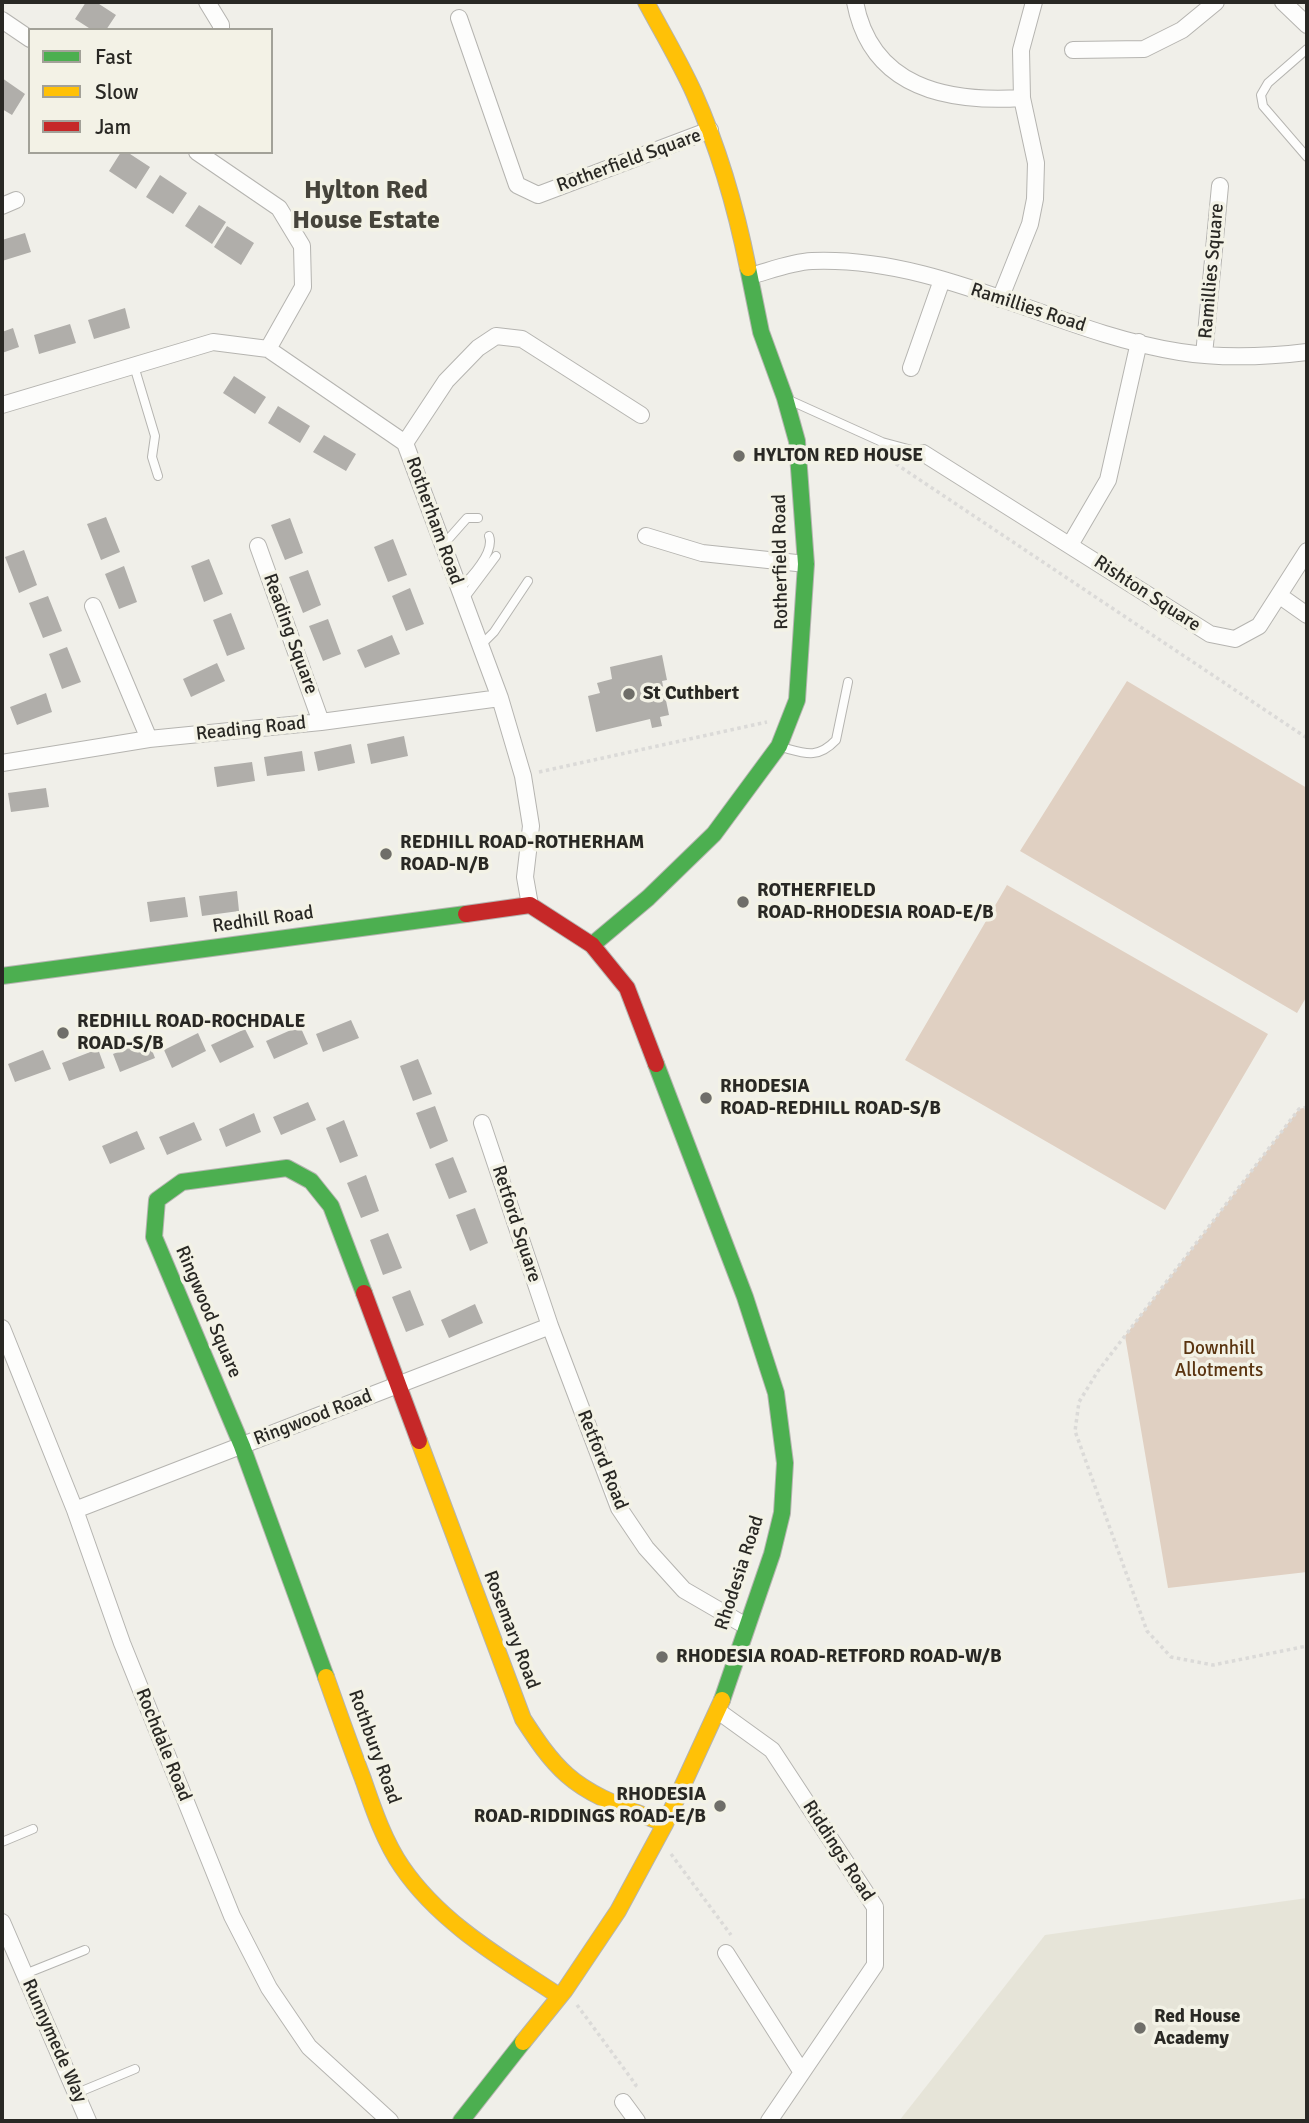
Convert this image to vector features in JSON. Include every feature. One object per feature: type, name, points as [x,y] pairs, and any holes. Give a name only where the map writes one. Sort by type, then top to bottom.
[{"type":"street","points":[[206,2],[221,28]]},
{"type":"street","name":"Rotherfield Road","points":[[592,945],[648,898],[714,834],[779,746],[797,700],[803,632],[806,564],[797,441],[761,332],[736,210],[710,130],[693,90],[646,2]]},
{"type":"street","points":[[855,2],[858,17],[872,46],[894,72],[924,89],[955,96],[996,100],[1021,98]]},
{"type":"street","points":[[1000,299],[1030,224],[1035,199],[1036,163],[1021,98],[1021,50],[1034,2]]},
{"type":"street","points":[[1073,50],[1144,48],[1182,30],[1216,2]]},
{"type":"street","points":[[1283,2],[1307,24]]},
{"type":"street","name":"Rotherfield Square","points":[[460,18],[517,185],[538,195],[710,130]]},
{"type":"street","points":[[2,20],[28,38]]},
{"type":"street","points":[[200,154],[279,208],[302,246],[303,287],[268,349]]},
{"type":"street","name":"Ramillies Square","points":[[1204,355],[1220,186]]},
{"type":"street","name":"Ramillies Road","points":[[750,276],[809,261],[865,262],[923,274],[1103,333],[1178,352],[1263,357],[1307,352]]},
{"type":"street","points":[[911,368],[942,280]]},
{"type":"street","points":[[405,443],[446,381],[478,348],[496,336],[522,339],[641,415]]},
{"type":"street","name":"Rotherham Road","points":[[2,405],[213,342],[268,349],[405,443],[500,698],[523,776],[531,826],[525,877],[530,905]]},
{"type":"street","points":[[1070,545],[1108,480],[1139,342]]},
{"type":"street","name":"Rishton Square","points":[[923,453],[1210,634],[1235,639],[1259,625],[1307,551]]},
{"type":"street","points":[[646,536],[702,553],[806,564]]},
{"type":"street","name":"Reading Square","points":[[258,546],[321,722]]},
{"type":"street","points":[[1280,596],[1307,615]]},
{"type":"street","points":[[93,606],[149,739]]},
{"type":"street","name":"Reading Road","points":[[2,762],[149,739],[321,722],[500,698]]},
{"type":"street","name":"Rhodesia Road","points":[[461,2121],[562,1993],[618,1911],[662,1831],[718,1711],[772,1554],[782,1514],[785,1463],[776,1393],[745,1297],[626,988],[592,945],[530,905]]},
{"type":"street","name":"Redhill Road","points":[[2,976],[530,905]]},
{"type":"street","name":"Retford Square","points":[[482,1123],[550,1326]]},
{"type":"street","name":"Ringwood Square","points":[[242,1446],[154,1237],[157,1200],[181,1182],[287,1168],[311,1181],[331,1206],[397,1385]]},
{"type":"street","name":"Retford Road","points":[[550,1326],[619,1508],[646,1548],[684,1590],[746,1626]]},
{"type":"street","name":"Ringwood Road","points":[[75,1510],[550,1326]]},
{"type":"street","name":"Rochdale Road","points":[[2,1328],[75,1510],[122,1643],[238,1928],[269,1988],[309,2047],[390,2121]]},
{"type":"street","name":"Rosemary Road","points":[[397,1385],[523,1719],[543,1749],[568,1776],[662,1831]]},
{"type":"street","name":"Rothbury Road","points":[[242,1446],[376,1816],[403,1869],[434,1904],[480,1943],[562,1993]]},
{"type":"street","name":"Riddings Road","points":[[718,1711],[772,1750],[875,1907],[875,1965],[769,2121]]},
{"type":"street","name":"Runnymede Way","points":[[2,1922],[88,2121]]},
{"type":"street","points":[[726,1953],[802,2071]]},
{"type":"street","points":[[622,2102],[636,2121]]},
{"type":"lane","points":[[1307,49],[1268,83],[1261,96],[1263,106],[1307,157]]},
{"type":"lane","points":[[134,366],[155,436],[152,457],[158,476]]},
{"type":"lane","points":[[785,398],[882,442],[923,453]]},
{"type":"lane","points":[[444,544],[467,518],[478,518]]},
{"type":"lane","points":[[461,594],[490,548],[489,536]]},
{"type":"lane","points":[[461,594],[496,556]]},
{"type":"lane","points":[[481,646],[494,632],[528,581]]},
{"type":"lane","points":[[779,746],[810,755],[831,745],[836,740],[848,682]]},
{"type":"lane","points":[[2,1842],[33,1829]]},
{"type":"lane","points":[[25,1974],[85,1950]]},
{"type":"lane","points":[[78,2093],[135,2069]]},
{"type":"path","points":[[888,458],[1307,738]]},
{"type":"path","points":[[523,776],[790,718]]},
{"type":"path","points":[[1307,1107],[1299,1109],[1098,1371],[1079,1402],[1076,1431],[1147,1631],[1171,1657],[1213,1665],[1307,1646]]},
{"type":"path","points":[[662,1831],[738,1944],[726,1953]]},
{"type":"path","points":[[562,1993],[635,2085],[622,2102]]},
{"type":"shaded area","name":"Red House Academy","points":[[1307,1898],[1307,2121],[899,2121],[1045,1935]]},
{"type":"green space","points":[[1127,681],[1307,788],[1307,996],[1297,1013],[1020,851]]},
{"type":"green space","points":[[1007,885],[1268,1034],[1165,1210],[905,1060]]},
{"type":"green space","name":"Downhill Allotments","points":[[1307,1107],[1307,1572],[1168,1588],[1125,1336],[1299,1109]]},
{"type":"building","points":[[86,2],[96,2],[116,15],[107,28],[89,28],[75,19]]},
{"type":"building","points":[[2,78],[25,94],[12,115],[2,109]]},
{"type":"building","points":[[120,154],[130,154],[150,167],[136,189],[109,171]]},
{"type":"building","points":[[160,175],[187,193],[173,214],[146,197]]},
{"type":"building","points":[[199,205],[226,222],[212,244],[185,226]]},
{"type":"building","points":[[227,226],[254,243],[241,265],[214,247]]},
{"type":"building","points":[[25,233],[31,252],[2,261],[2,240]]},
{"type":"building","points":[[125,308],[130,328],[94,339],[88,320]]},
{"type":"building","points":[[70,324],[76,343],[39,354],[34,335]]},
{"type":"building","points":[[13,328],[19,347],[2,353],[2,332]]},
{"type":"building","points":[[234,376],[266,397],[255,414],[223,393]]},
{"type":"building","points":[[278,406],[310,426],[300,443],[268,423]]},
{"type":"building","points":[[324,435],[356,454],[346,471],[313,452]]},
{"type":"building","points":[[106,517],[120,552],[101,560],[87,524]]},
{"type":"building","points":[[290,518],[303,553],[285,560],[271,525]]},
{"type":"building","points":[[393,539],[407,575],[388,582],[374,547]]},
{"type":"building","points":[[24,550],[37,585],[19,593],[5,557]]},
{"type":"building","points":[[209,559],[223,594],[204,602],[191,566]]},
{"type":"building","points":[[124,566],[137,602],[119,609],[105,574]]},
{"type":"building","points":[[308,570],[321,605],[303,613],[289,577]]},
{"type":"building","points":[[410,588],[424,624],[406,631],[392,596]]},
{"type":"building","points":[[48,596],[62,631],[43,638],[29,603]]},
{"type":"building","points":[[231,613],[245,649],[227,656],[213,620]]},
{"type":"building","points":[[328,619],[341,654],[323,661],[309,626]]},
{"type":"building","points":[[392,635],[400,654],[365,668],[357,650]]},
{"type":"building","points":[[67,647],[81,682],[62,689],[49,654]]},
{"type":"building","name":"St Cuthbert","points":[[662,655],[667,680],[662,681],[669,715],[660,717],[662,726],[652,728],[650,719],[596,732],[588,696],[600,693],[597,683],[612,679],[610,667]]},
{"type":"building","points":[[217,663],[225,681],[191,697],[183,679]]},
{"type":"building","points":[[46,693],[52,712],[17,725],[10,707]]},
{"type":"building","points":[[404,736],[408,756],[371,764],[367,744]]},
{"type":"building","points":[[351,744],[355,763],[318,771],[314,752]]},
{"type":"building","points":[[302,751],[305,771],[267,776],[264,757]]},
{"type":"building","points":[[252,762],[255,781],[217,787],[214,767]]},
{"type":"building","points":[[46,788],[49,807],[11,812],[8,793]]},
{"type":"building","points":[[237,891],[239,911],[202,916],[199,896]]},
{"type":"building","points":[[185,897],[188,917],[150,922],[147,902]]},
{"type":"building","points":[[351,1020],[359,1038],[323,1052],[316,1034]]},
{"type":"building","points":[[300,1026],[308,1044],[274,1059],[266,1041]]},
{"type":"building","points":[[245,1029],[254,1047],[220,1063],[211,1045]]},
{"type":"building","points":[[198,1033],[206,1051],[172,1068],[164,1050]]},
{"type":"building","points":[[148,1040],[155,1058],[120,1072],[113,1054]]},
{"type":"building","points":[[98,1049],[105,1068],[69,1081],[62,1063]]},
{"type":"building","points":[[43,1050],[51,1069],[15,1082],[8,1064]]},
{"type":"building","points":[[418,1059],[432,1094],[413,1101],[400,1066]]},
{"type":"building","points":[[308,1102],[316,1120],[281,1135],[273,1117]]},
{"type":"building","points":[[435,1106],[448,1141],[430,1149],[416,1113]]},
{"type":"building","points":[[254,1113],[261,1132],[226,1147],[219,1129]]},
{"type":"building","points":[[344,1120],[358,1156],[340,1163],[326,1128]]},
{"type":"building","points":[[194,1122],[202,1140],[167,1155],[159,1137]]},
{"type":"building","points":[[137,1131],[145,1149],[110,1164],[102,1146]]},
{"type":"building","points":[[453,1157],[467,1192],[449,1199],[435,1164]]},
{"type":"building","points":[[366,1175],[379,1211],[361,1218],[347,1183]]},
{"type":"building","points":[[475,1208],[488,1243],[470,1251],[456,1215]]},
{"type":"building","points":[[388,1233],[402,1268],[383,1275],[370,1240]]},
{"type":"building","points":[[410,1290],[424,1325],[406,1332],[392,1297]]},
{"type":"building","points":[[475,1304],[483,1323],[449,1338],[441,1320]]},
{"type":"traffic: fast","points":[[592,945],[648,898],[714,834],[779,746],[797,700],[806,564],[797,441],[761,332],[748,268]]},
{"type":"traffic: fast","points":[[2,976],[466,914]]},
{"type":"traffic: fast","points":[[656,1064],[745,1297],[776,1393],[785,1463],[782,1513],[772,1554],[722,1700]]},
{"type":"traffic: fast","points":[[326,1677],[242,1446],[154,1237],[157,1200],[182,1182],[287,1168],[311,1181],[331,1206],[364,1293]]},
{"type":"traffic: fast","points":[[461,2121],[523,2042]]},
{"type":"traffic: slow","points":[[646,2],[689,81],[703,114],[732,201],[748,268]]},
{"type":"traffic: slow","points":[[419,1441],[523,1719],[560,1769],[578,1783],[614,1803],[665,1824]]},
{"type":"traffic: slow","points":[[326,1677],[380,1824],[402,1867],[435,1906],[454,1923],[559,1996]]},
{"type":"traffic: slow","points":[[523,2042],[565,1990],[618,1911],[665,1824],[722,1700]]},
{"type":"traffic: jam","points":[[466,914],[530,905],[592,945],[627,988],[656,1064]]},
{"type":"traffic: jam","points":[[364,1293],[419,1441]]},
{"type":"place","name":"HYLTON RED HOUSE","points":[[739,456]]},
{"type":"place","name":"St Cuthbert","points":[[629,694]]},
{"type":"place","name":"REDHILL ROAD-ROTHERHAM ROAD-N/B","points":[[386,854]]},
{"type":"place","name":"ROTHERFIELD ROAD-RHODESIA ROAD-E/B","points":[[743,902]]},
{"type":"place","name":"REDHILL ROAD-ROCHDALE ROAD-S/B","points":[[63,1033]]},
{"type":"place","name":"RHODESIA ROAD-REDHILL ROAD-S/B","points":[[706,1098]]},
{"type":"place","name":"RHODESIA ROAD-RETFORD ROAD-W/B","points":[[662,1657]]},
{"type":"place","name":"RHODESIA ROAD-RIDDINGS ROAD-E/B","points":[[720,1806]]},
{"type":"place","name":"Red House Academy","points":[[1140,2028]]},
{"type":"district","name":"Hylton Red House Estate","points":[[366,206]]}]
